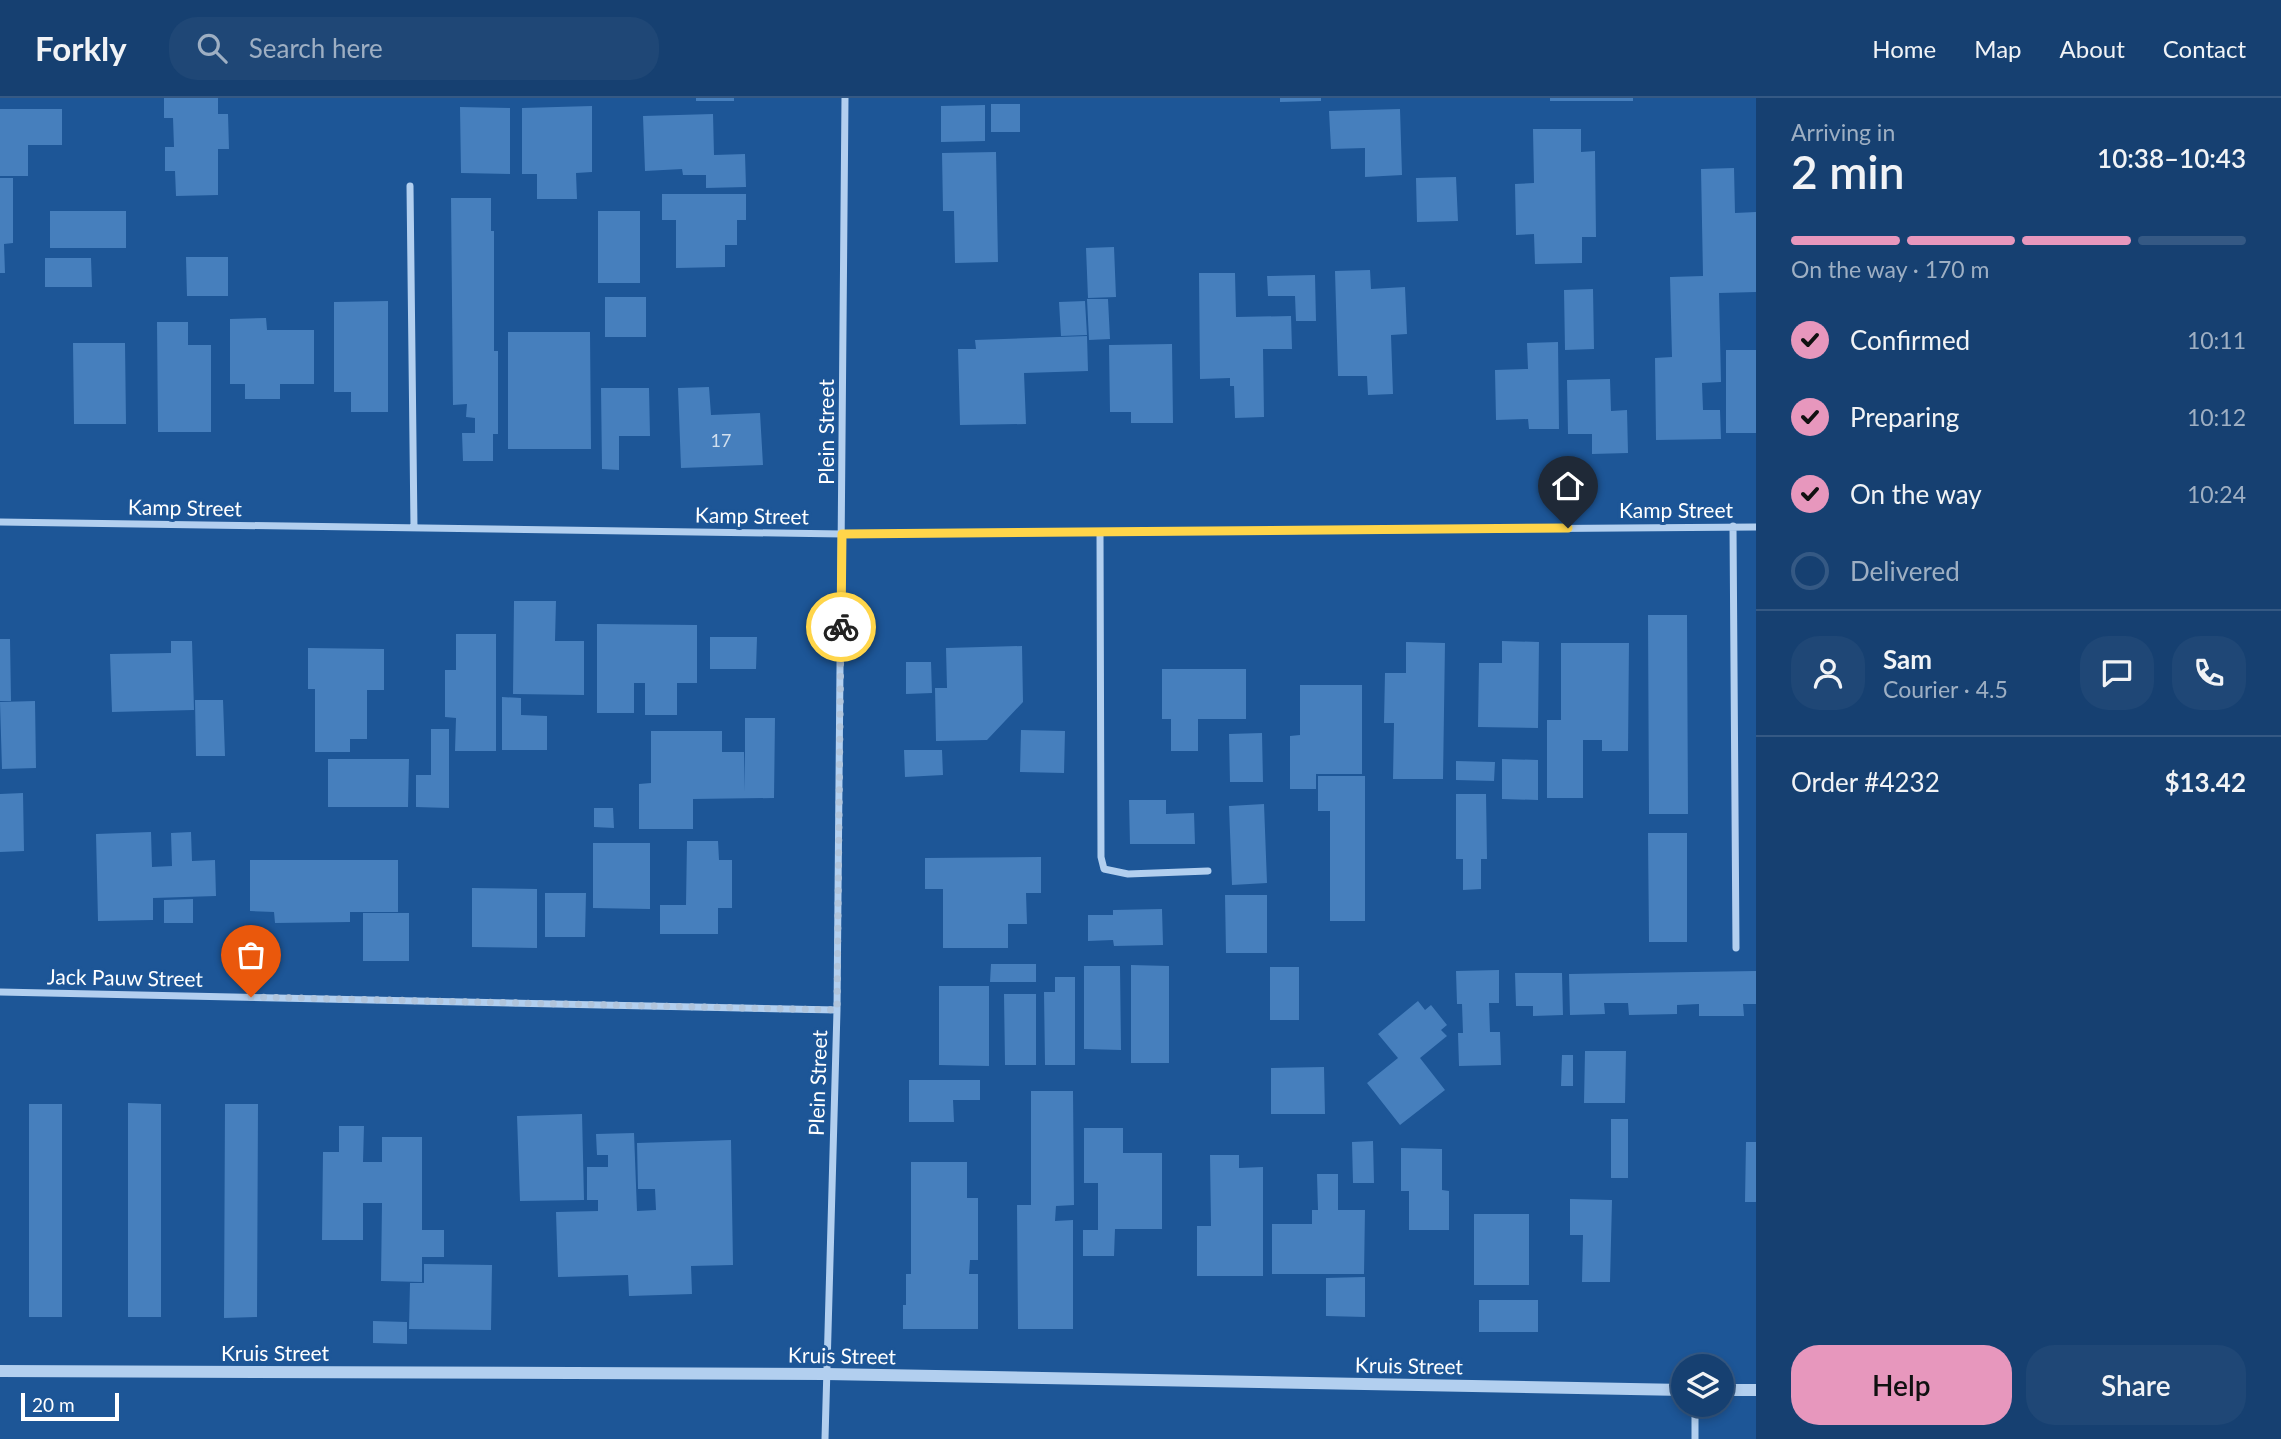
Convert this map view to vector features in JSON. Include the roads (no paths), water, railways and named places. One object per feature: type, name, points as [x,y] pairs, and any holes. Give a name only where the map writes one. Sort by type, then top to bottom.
[{"type":"street","name":"Plein Street","points":[[825,1439],[837,1010],[845,98]]},
{"type":"street","points":[[410,186],[414,528]]},
{"type":"street","name":"Kamp Street","points":[[0,522],[842,534],[1756,527]]},
{"type":"street","points":[[1733,526],[1736,948]]},
{"type":"street","points":[[1100,532],[1101,843],[1104,869],[1128,874],[1208,872]]},
{"type":"street","name":"Jack Pauw Street","points":[[0,992],[837,1010]]},
{"type":"street","name":"Kruis Street","points":[[0,1371],[826,1374],[1671,1390]]},
{"type":"street","points":[[1734,1390],[1756,1390]]},
{"type":"street","points":[[1695,1417],[1695,1439]]}]
